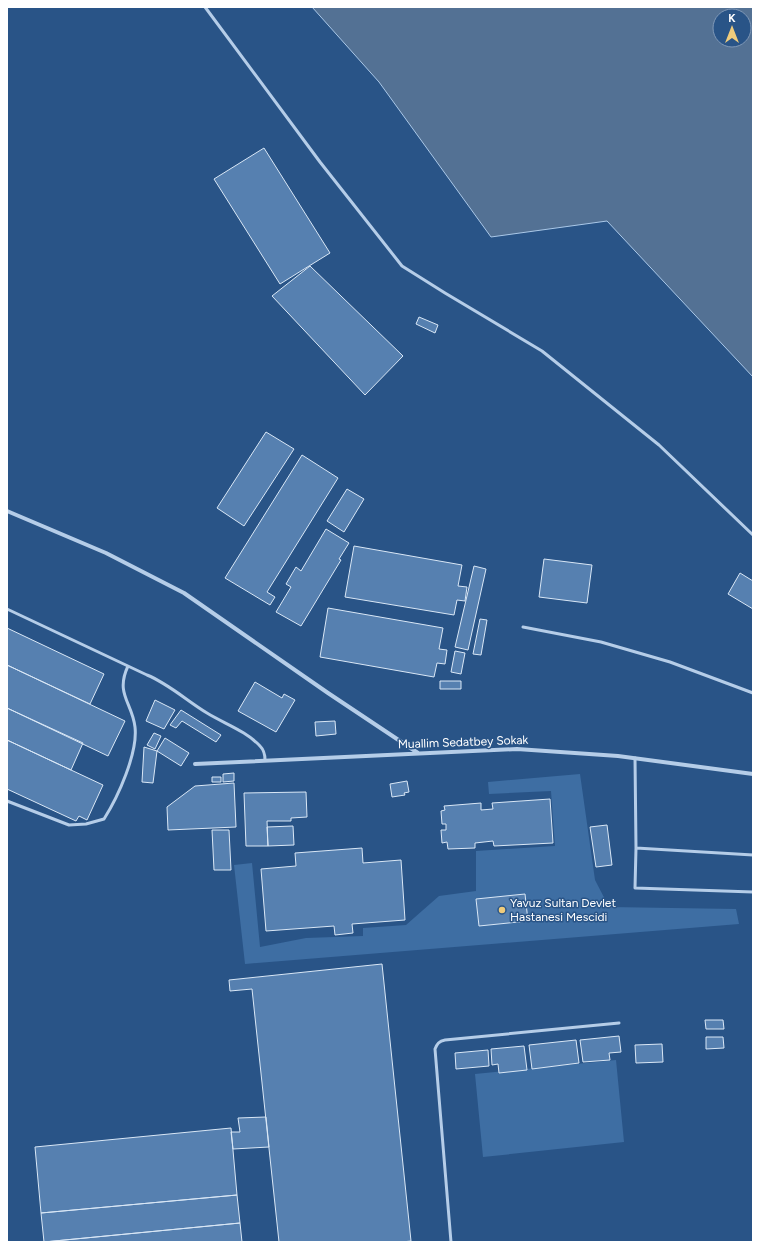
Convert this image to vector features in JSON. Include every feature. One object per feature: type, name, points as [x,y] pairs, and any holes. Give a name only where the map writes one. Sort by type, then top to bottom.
[{"type":"street","points":[[7,511],[106,553],[184,593],[328,693],[418,753]]},
{"type":"street","name":"Muallim Sedatbey Sokak","points":[[196,764],[516,749],[618,756],[753,774]]},
{"type":"lane","points":[[205,7],[320,162],[402,266],[542,351],[659,445],[753,535]]},
{"type":"lane","points":[[7,609],[156,679],[207,714],[248,736],[262,748],[265,760]]},
{"type":"lane","points":[[523,627],[601,642],[670,662],[753,692]]},
{"type":"lane","points":[[7,801],[69,825],[86,824],[104,818],[113,804],[133,752],[135,727],[132,714],[125,699],[122,685],[128,666]]},
{"type":"lane","points":[[635,758],[635,888],[753,892]]},
{"type":"lane","points":[[636,848],[753,855]]},
{"type":"lane","points":[[451,1242],[435,1049],[436,1045],[440,1041],[445,1040],[619,1023]]},
{"type":"shaded area","points":[[312,7],[753,7],[753,377],[607,221],[491,237],[379,82]]},
{"type":"shaded area","points":[[580,774],[595,880],[609,907],[736,909],[739,924],[245,964],[234,865],[252,863],[260,947],[306,938],[363,936],[363,928],[406,925],[439,896],[476,891],[476,851],[555,846],[551,791],[489,794],[488,782]]},
{"type":"shaded area","points":[[616,1060],[624,1142],[483,1157],[475,1074]]},
{"type":"building","points":[[264,148],[330,253],[280,284],[214,179]]},
{"type":"building","points":[[310,266],[403,356],[365,395],[272,296]]},
{"type":"building","points":[[419,317],[438,325],[435,333],[416,324]]},
{"type":"building","points":[[266,432],[294,449],[244,526],[217,508]]},
{"type":"building","points":[[302,455],[338,478],[267,592],[275,597],[270,605],[225,578]]},
{"type":"building","points":[[347,489],[364,499],[344,532],[327,521]]},
{"type":"building","points":[[326,529],[349,543],[339,559],[341,560],[301,626],[276,612],[291,587],[286,584],[296,567],[301,571]]},
{"type":"building","points":[[354,546],[462,565],[458,586],[467,587],[465,601],[457,600],[454,615],[345,597]]},
{"type":"building","points":[[544,559],[592,565],[587,603],[539,597]]},
{"type":"building","points":[[474,566],[486,569],[468,650],[455,647]]},
{"type":"building","points":[[740,573],[753,581],[753,609],[728,594]]},
{"type":"building","points":[[328,608],[443,628],[439,649],[447,650],[445,664],[437,663],[434,677],[320,657]]},
{"type":"building","points":[[480,619],[487,620],[481,655],[473,654]]},
{"type":"building","points":[[7,628],[104,674],[90,704],[7,665]]},
{"type":"building","points":[[455,651],[465,653],[461,674],[451,672]]},
{"type":"building","points":[[7,665],[125,721],[108,756],[7,708]]},
{"type":"building","points":[[440,681],[461,681],[461,689],[440,689]]},
{"type":"building","points":[[255,682],[282,698],[284,694],[295,700],[276,732],[238,711]]},
{"type":"building","points":[[155,700],[175,710],[164,729],[146,721]]},
{"type":"building","points":[[7,708],[83,743],[71,770],[7,740]]},
{"type":"building","points":[[181,710],[221,735],[216,742],[182,721],[176,728],[170,725]]},
{"type":"building","points":[[335,721],[336,734],[316,736],[315,722]]},
{"type":"building","points":[[154,733],[161,736],[155,749],[147,745]]},
{"type":"building","points":[[165,738],[189,753],[181,766],[157,751]]},
{"type":"building","points":[[7,740],[103,785],[87,820],[79,816],[76,821],[7,789]]},
{"type":"building","points":[[144,747],[157,751],[153,783],[142,782]]},
{"type":"building","points":[[234,773],[234,781],[223,782],[223,774]]},
{"type":"building","points":[[212,777],[221,777],[221,782],[212,782]]},
{"type":"building","points":[[407,781],[409,792],[404,793],[405,795],[392,797],[390,784]]},
{"type":"building","points":[[234,783],[236,827],[168,830],[167,807],[195,786]]},
{"type":"building","points":[[306,792],[307,817],[291,818],[291,821],[267,821],[268,846],[246,846],[244,793]]},
{"type":"building","points":[[550,799],[553,843],[494,846],[493,841],[475,843],[475,848],[448,849],[447,842],[442,843],[441,830],[446,830],[446,824],[442,824],[441,811],[445,810],[444,806],[481,803],[481,810],[493,809],[492,803]]},
{"type":"building","points":[[607,825],[612,865],[596,867],[590,827]]},
{"type":"building","points":[[293,826],[294,845],[268,846],[267,827]]},
{"type":"building","points":[[212,830],[229,830],[231,870],[214,870]]},
{"type":"building","points":[[362,848],[363,863],[401,860],[405,920],[352,924],[353,933],[335,935],[334,926],[266,931],[261,869],[296,866],[295,853]]},
{"type":"building","name":"Yavuz Sultan Devlet Hastanesi Mescidi","points":[[525,894],[528,921],[479,926],[476,899]]},
{"type":"building","points":[[382,964],[411,1241],[279,1242],[252,989],[230,991],[229,980]]},
{"type":"building","points":[[705,1020],[723,1020],[724,1029],[706,1029]]},
{"type":"building","points":[[619,1036],[621,1052],[609,1053],[610,1060],[583,1062],[580,1040]]},
{"type":"building","points":[[706,1037],[723,1037],[724,1048],[706,1049]]},
{"type":"building","points":[[576,1040],[579,1063],[532,1069],[529,1045]]},
{"type":"building","points":[[662,1044],[663,1062],[636,1063],[635,1045]]},
{"type":"building","points":[[524,1046],[527,1070],[499,1073],[498,1064],[492,1065],[491,1049]]},
{"type":"building","points":[[488,1050],[489,1066],[456,1069],[455,1053]]},
{"type":"building","points":[[266,1117],[269,1147],[233,1149],[231,1132],[240,1132],[238,1118]]},
{"type":"building","points":[[231,1128],[237,1195],[41,1213],[35,1147]]},
{"type":"building","points":[[237,1195],[240,1223],[44,1242],[41,1213]]},
{"type":"building","points":[[240,1223],[242,1242],[44,1242]]},
{"type":"place","name":"Yavuz Sultan Devlet Hastanesi Mescidi","points":[[502,910]]}]
